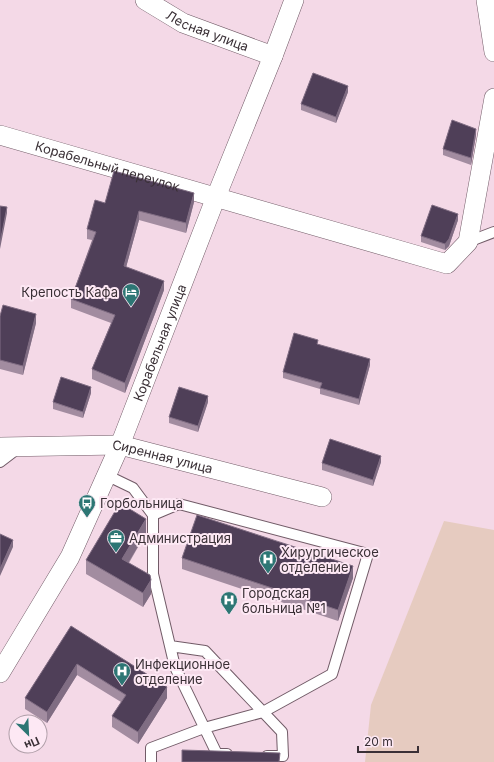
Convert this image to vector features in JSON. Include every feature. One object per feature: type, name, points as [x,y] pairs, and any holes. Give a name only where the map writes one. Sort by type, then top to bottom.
[{"type":"street","name":"Лесная улица","points":[[145,0],[183,23],[273,56]]},
{"type":"street","name":"Корабельная улица","points":[[0,674],[70,557],[120,445],[294,0]]},
{"type":"street","points":[[486,0],[494,52]]},
{"type":"street","points":[[468,242],[494,98]]},
{"type":"street","name":"Корабельный переулок","points":[[0,135],[448,264],[468,242]]},
{"type":"street","name":"Сиренная улица","points":[[0,447],[22,445],[120,445],[322,497]]},
{"type":"lane","points":[[468,242],[494,232]]},
{"type":"lane","points":[[0,462],[22,445]]},
{"type":"lane","points":[[106,475],[133,488],[153,515],[153,574],[174,666],[217,754],[239,755]]},
{"type":"lane","points":[[151,762],[151,748],[204,728],[263,712],[332,674],[368,554],[179,504],[153,515]]},
{"type":"lane","points":[[170,646],[205,651],[282,732],[283,756],[254,755]]},
{"type":"shaded area","points":[[444,521],[494,530],[494,762],[365,762],[371,705]]},
{"type":"building","points":[[313,73],[348,86],[336,117],[301,104]]},
{"type":"building","points":[[452,120],[476,129],[471,158],[443,149]]},
{"type":"building","points":[[114,171],[194,193],[186,223],[139,211],[124,266],[164,281],[125,383],[92,369],[115,315],[71,299],[96,232],[87,229],[95,200],[105,203]]},
{"type":"building","points":[[432,205],[458,214],[449,239],[445,244],[421,236]]},
{"type":"building","points":[[0,206],[7,207],[0,243]]},
{"type":"building","points":[[3,305],[36,314],[23,366],[0,360],[0,316]]},
{"type":"building","points":[[294,333],[318,340],[317,344],[370,359],[359,399],[320,388],[322,383],[283,372]]},
{"type":"building","points":[[61,377],[91,387],[83,412],[53,402]]},
{"type":"building","points":[[179,387],[208,396],[198,426],[169,417]]},
{"type":"building","points":[[330,439],[381,456],[373,480],[322,463]]},
{"type":"building","points":[[120,503],[146,519],[122,559],[150,575],[151,580],[143,593],[86,560]]},
{"type":"building","name":"Хирургическое отделение","points":[[197,515],[353,566],[338,610],[182,558]]},
{"type":"building","points":[[0,534],[13,540],[0,569]]},
{"type":"building","name":"Инфекционное отделение","points":[[71,626],[167,687],[138,732],[112,716],[126,695],[77,664],[47,712],[25,698]]},
{"type":"building","points":[[182,750],[280,753],[279,762],[182,762]]},
{"type":"place","name":"Крепость Кафа","points":[[131,307]]},
{"type":"place","name":"Горбольница","points":[[87,518]]},
{"type":"place","name":"Администрация","points":[[116,553]]},
{"type":"place","name":"Хирургическое отделение","points":[[268,574]]},
{"type":"place","name":"Городская больница №1","points":[[229,615]]},
{"type":"place","name":"Инфекционное отделение","points":[[122,686]]}]
